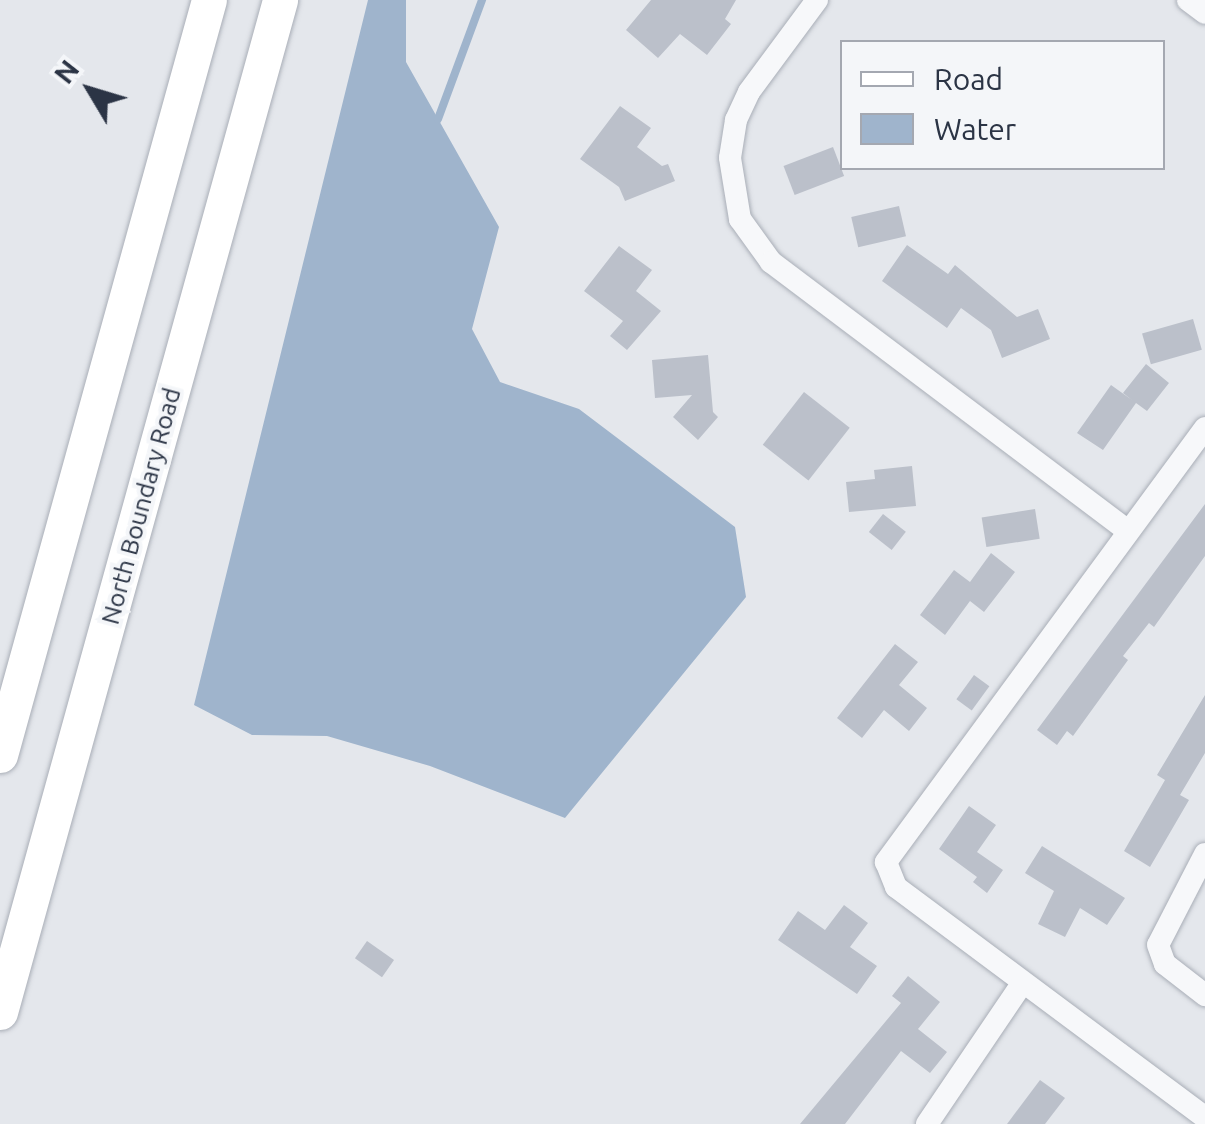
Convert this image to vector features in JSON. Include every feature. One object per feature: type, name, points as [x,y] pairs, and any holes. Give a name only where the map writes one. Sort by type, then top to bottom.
[{"type":"main road","points":[[0,755],[209,0]]},
{"type":"main road","name":"North Boundary Road","points":[[0,1012],[280,0]]},
{"type":"street","points":[[817,0],[748,92],[736,120],[730,158],[740,219],[771,262],[1128,531]]},
{"type":"street","points":[[1188,0],[1205,13]]},
{"type":"street","points":[[1205,428],[886,862],[896,887],[1205,1117]]},
{"type":"street","points":[[1205,854],[1158,945],[1165,964],[1205,995]]},
{"type":"street","points":[[927,1124],[1023,982]]},
{"type":"water","points":[[368,0],[406,0],[406,62],[499,227],[472,329],[500,382],[579,409],[735,527],[746,597],[565,818],[430,766],[327,736],[252,735],[194,705]]},
{"type":"building","points":[[651,0],[736,0],[725,19],[731,24],[707,55],[680,34],[658,58],[626,30]]},
{"type":"building","points":[[620,106],[651,128],[637,147],[662,166],[668,164],[675,181],[625,201],[619,187],[580,159]]},
{"type":"building","points":[[833,147],[844,176],[795,195],[784,166]]},
{"type":"building","points":[[899,206],[906,236],[858,247],[851,217]]},
{"type":"building","points":[[907,245],[948,274],[955,265],[1017,317],[1038,309],[1050,339],[1002,358],[991,330],[961,308],[947,328],[882,281]]},
{"type":"building","points":[[619,246],[652,270],[636,291],[661,311],[627,350],[610,336],[623,321],[584,291]]},
{"type":"building","points":[[1193,319],[1202,350],[1151,364],[1142,334]]},
{"type":"building","points":[[708,355],[713,412],[718,417],[698,440],[673,417],[692,395],[655,398],[652,360]]},
{"type":"building","points":[[1146,364],[1169,383],[1147,411],[1136,403],[1103,450],[1077,433],[1111,385],[1132,400],[1123,393]]},
{"type":"building","points":[[804,392],[850,428],[808,481],[763,445]]},
{"type":"building","points":[[912,466],[916,506],[849,512],[846,482],[875,479],[874,470]]},
{"type":"building","points":[[1205,504],[1205,556],[1154,627],[1149,623],[1123,656],[1128,660],[1073,736],[1067,731],[1057,745],[1037,730]]},
{"type":"building","points":[[1035,509],[1040,539],[986,547],[982,517]]},
{"type":"building","points":[[883,514],[906,532],[892,550],[869,532]]},
{"type":"building","points":[[991,553],[1015,572],[984,612],[970,601],[945,635],[920,615],[954,570],[970,582]]},
{"type":"building","points":[[895,644],[918,662],[899,685],[927,708],[909,731],[884,710],[862,738],[837,718]]},
{"type":"building","points":[[974,675],[989,686],[972,710],[956,699]]},
{"type":"building","points":[[1205,695],[1205,753],[1180,795],[1189,800],[1150,867],[1124,851],[1165,780],[1157,775]]},
{"type":"building","points":[[969,806],[996,825],[977,852],[1003,870],[987,893],[973,882],[977,877],[939,849]]},
{"type":"building","points":[[1042,846],[1125,898],[1107,925],[1080,908],[1065,937],[1038,924],[1054,891],[1025,873]]},
{"type":"building","points":[[844,905],[868,923],[850,947],[877,966],[857,994],[778,940],[798,911],[825,930]]},
{"type":"building","points":[[367,941],[394,960],[382,977],[355,958]]},
{"type":"building","points":[[908,976],[940,1002],[918,1029],[947,1052],[930,1073],[901,1051],[845,1124],[800,1124],[901,1003],[892,996]]},
{"type":"building","points":[[1040,1080],[1065,1098],[1045,1124],[1007,1124]]},
{"type":"waterway","points":[[438,119],[482,0]]}]
